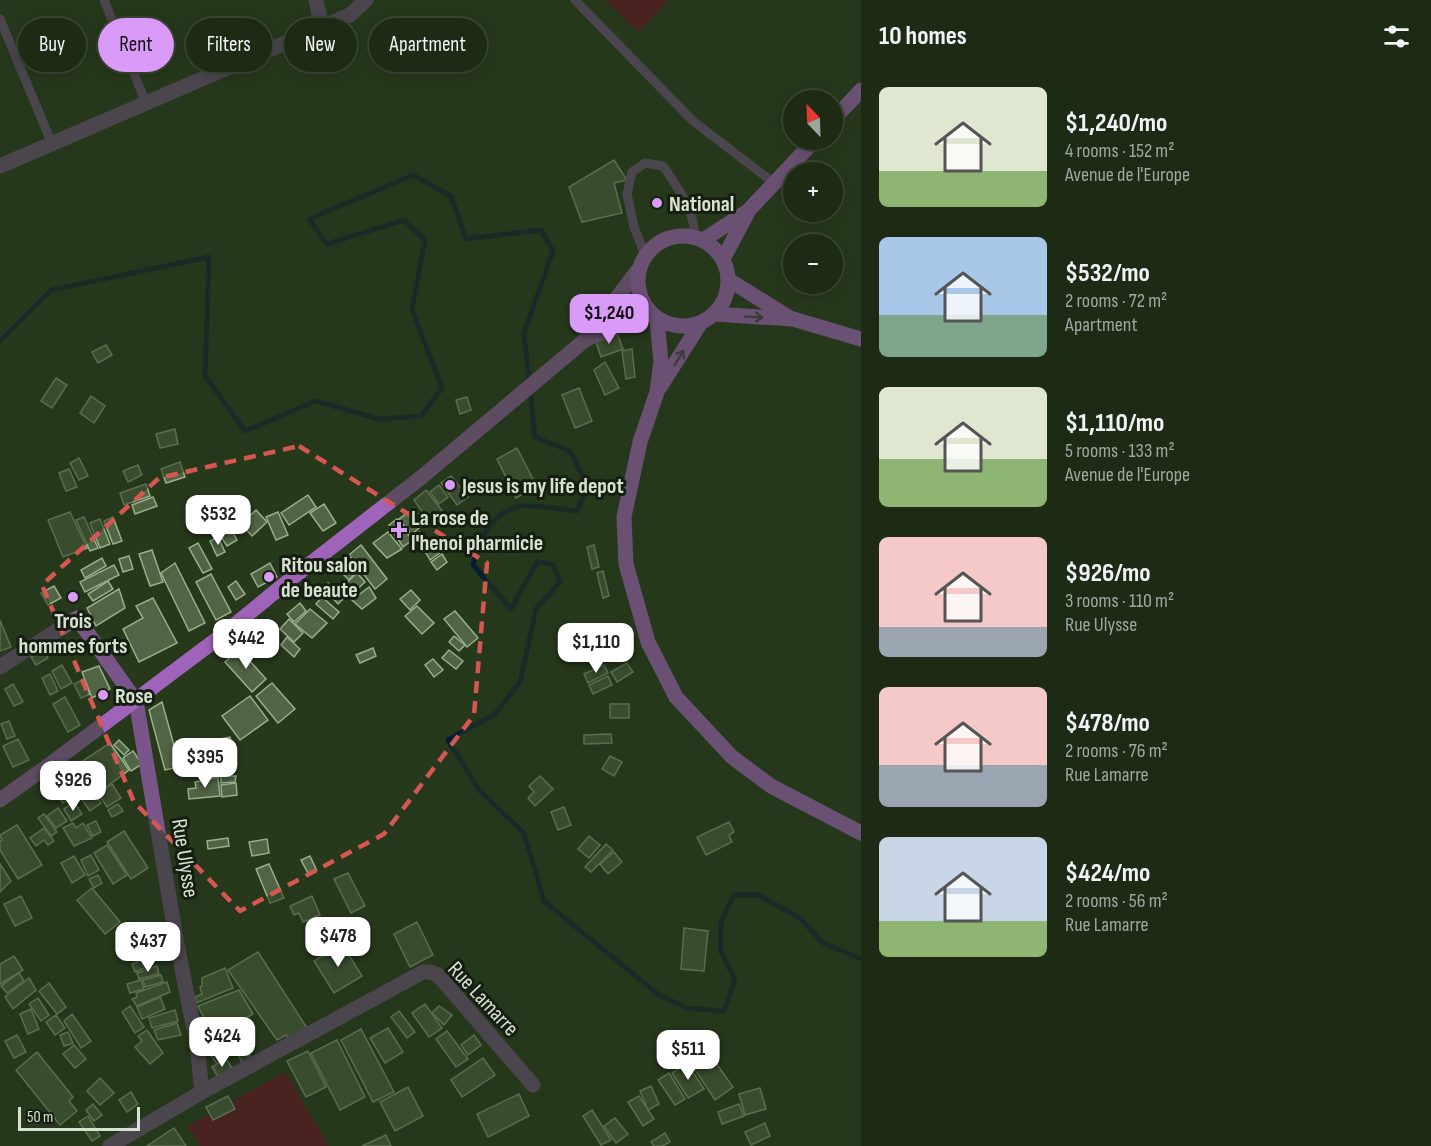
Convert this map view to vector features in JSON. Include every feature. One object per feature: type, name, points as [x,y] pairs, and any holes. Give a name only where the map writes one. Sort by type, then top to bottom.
[{"type":"main road","points":[[843,109],[861,90]]},
{"type":"main road","points":[[723,259],[748,211],[805,150]]},
{"type":"main road","points":[[699,238],[748,211]]},
{"type":"main road","points":[[0,800],[221,636],[518,399],[585,340],[638,272],[645,255],[658,242],[676,236],[699,238],[715,248],[723,259],[729,280],[725,298],[714,314],[700,324],[657,392]]},
{"type":"main road","points":[[638,272],[637,287],[641,302],[653,317],[670,325],[685,327],[700,324]]},
{"type":"main road","points":[[729,280],[793,319]]},
{"type":"main road","points":[[714,314],[793,319],[861,339]]},
{"type":"main road","points":[[585,340],[609,328],[653,317]]},
{"type":"main road","points":[[653,317],[661,362],[657,392],[640,442],[624,517],[626,564],[648,642],[676,697],[732,757],[771,786],[861,833]]},
{"type":"street","points":[[315,0],[320,18]]},
{"type":"street","points":[[343,18],[350,15],[366,0]]},
{"type":"street","points":[[0,166],[284,43]]},
{"type":"street","points":[[0,667],[77,618],[136,701]]},
{"type":"street","name":"Rue Ulysse","points":[[136,701],[177,944],[197,1045],[202,1092]]},
{"type":"street","name":"Rue Lamarre","points":[[110,1146],[202,1092],[423,972],[438,975],[532,1085]]},
{"type":"lane","points":[[104,0],[146,103]]},
{"type":"lane","points":[[575,0],[693,121],[774,183]]},
{"type":"lane","points":[[0,19],[52,144]]},
{"type":"lane","points":[[645,255],[634,227],[627,194],[632,172],[645,163],[663,165],[686,201],[699,238]]},
{"type":"highlighted area","points":[[299,446],[487,563],[474,715],[384,834],[240,911],[134,802],[42,585],[159,478]]},
{"type":"shaded area","points":[[605,0],[669,0],[638,32]]},
{"type":"shaded area","points":[[285,1072],[329,1146],[201,1146],[188,1126]]},
{"type":"building","points":[[614,160],[627,180],[614,183],[622,213],[582,222],[569,187]]},
{"type":"building","points":[[617,333],[623,349],[601,357],[596,342]]},
{"type":"building","points":[[106,345],[112,355],[98,363],[92,352]]},
{"type":"building","points":[[632,349],[635,377],[626,379],[622,351]]},
{"type":"building","points":[[605,362],[619,388],[605,395],[594,370]]},
{"type":"building","points":[[56,378],[67,385],[52,408],[41,401]]},
{"type":"building","points":[[579,388],[592,421],[575,428],[562,395]]},
{"type":"building","points":[[91,396],[105,406],[94,423],[80,413]]},
{"type":"building","points":[[467,397],[471,410],[460,414],[456,400]]},
{"type":"building","points":[[175,429],[178,444],[160,448],[156,434]]},
{"type":"building","points":[[517,448],[537,487],[516,498],[497,459]]},
{"type":"building","points":[[79,458],[88,476],[79,480],[70,463]]},
{"type":"building","points":[[180,462],[185,477],[166,483],[161,469]]},
{"type":"building","points":[[138,465],[142,475],[128,482],[123,471]]},
{"type":"building","points":[[69,469],[77,487],[66,491],[59,473]]},
{"type":"building","points":[[451,476],[468,497],[457,505],[441,483]]},
{"type":"building","points":[[146,484],[150,496],[124,505],[120,493]]},
{"type":"building","points":[[439,485],[448,497],[439,504],[430,492]]},
{"type":"building","points":[[426,490],[447,517],[433,527],[414,500]]},
{"type":"building","points":[[308,495],[316,507],[289,525],[281,513]]},
{"type":"building","points":[[153,497],[157,506],[135,514],[132,505]]},
{"type":"building","points":[[324,504],[336,523],[323,531],[310,513]]},
{"type":"building","points":[[414,508],[425,523],[411,535],[399,519]]},
{"type":"building","points":[[256,510],[267,522],[252,536],[241,524]]},
{"type":"building","points":[[70,512],[87,548],[63,557],[48,520]]},
{"type":"building","points":[[278,512],[288,535],[276,540],[266,517]]},
{"type":"building","points":[[84,517],[98,548],[90,551],[76,520]]},
{"type":"building","points":[[113,517],[122,541],[113,544],[104,521]]},
{"type":"building","points":[[100,519],[110,544],[100,548],[90,523]]},
{"type":"building","points":[[397,519],[412,540],[403,547],[389,525]]},
{"type":"building","points":[[228,524],[237,540],[227,546],[217,531]]},
{"type":"building","points":[[388,532],[402,549],[387,558],[373,543]]},
{"type":"building","points":[[419,532],[430,546],[424,551],[413,537]]},
{"type":"building","points":[[218,537],[225,552],[217,556],[210,541]]},
{"type":"building","points":[[441,542],[445,549],[430,560],[426,553]]},
{"type":"building","points":[[198,543],[212,569],[203,573],[189,548]]},
{"type":"building","points":[[361,545],[387,579],[375,589],[349,555]]},
{"type":"building","points":[[594,545],[599,567],[592,569],[587,547]]},
{"type":"building","points":[[152,550],[163,582],[150,586],[139,554]]},
{"type":"building","points":[[442,554],[447,562],[437,570],[431,562]]},
{"type":"building","points":[[129,556],[133,569],[123,572],[119,559]]},
{"type":"building","points":[[102,558],[106,566],[85,578],[81,570]]},
{"type":"building","points":[[350,561],[359,569],[349,580],[340,571]]},
{"type":"building","points":[[175,563],[205,623],[189,631],[161,573]]},
{"type":"building","points":[[270,563],[277,577],[258,587],[251,574]]},
{"type":"building","points":[[114,565],[119,575],[85,592],[80,582]]},
{"type":"building","points":[[603,571],[609,596],[603,598],[597,573]]},
{"type":"building","points":[[357,573],[365,582],[350,596],[342,587]]},
{"type":"building","points":[[211,574],[231,612],[216,620],[196,582]]},
{"type":"building","points":[[108,581],[113,589],[93,601],[88,594]]},
{"type":"building","points":[[236,581],[245,594],[236,600],[228,587]]},
{"type":"building","points":[[328,583],[343,599],[338,604],[323,587]]},
{"type":"building","points":[[54,586],[61,598],[48,605],[41,593]]},
{"type":"building","points":[[369,587],[376,598],[362,609],[352,600]]},
{"type":"building","points":[[119,589],[125,608],[96,626],[87,608]]},
{"type":"building","points":[[411,590],[420,600],[410,610],[400,599]]},
{"type":"building","points":[[322,597],[339,612],[333,619],[316,604]]},
{"type":"building","points":[[153,598],[177,643],[139,662],[123,629],[143,618],[136,606]]},
{"type":"building","points":[[300,603],[306,611],[294,622],[287,614]]},
{"type":"building","points":[[417,606],[434,623],[422,634],[405,616]]},
{"type":"building","points":[[310,609],[327,623],[312,638],[295,624]]},
{"type":"building","points":[[455,611],[478,638],[467,647],[444,619]]},
{"type":"building","points":[[289,619],[303,633],[294,642],[280,629]]},
{"type":"building","points":[[0,620],[11,647],[0,651]]},
{"type":"building","points":[[454,636],[465,645],[459,651],[449,642]]},
{"type":"building","points":[[287,637],[300,649],[294,657],[281,645]]},
{"type":"building","points":[[625,643],[629,651],[612,657],[609,649]]},
{"type":"building","points":[[373,648],[376,656],[360,663],[356,655]]},
{"type":"building","points":[[239,649],[266,679],[252,692],[225,662]]},
{"type":"building","points":[[44,650],[48,658],[36,665],[31,657]]},
{"type":"building","points":[[449,650],[463,661],[456,669],[442,658]]},
{"type":"building","points":[[433,659],[443,670],[434,677],[425,665]]},
{"type":"building","points":[[627,663],[633,672],[617,682],[611,672]]},
{"type":"building","points":[[62,665],[72,683],[61,689],[52,671]]},
{"type":"building","points":[[604,665],[608,673],[588,683],[584,674]]},
{"type":"building","points":[[99,666],[110,689],[92,698],[82,672]]},
{"type":"building","points":[[50,674],[58,691],[50,695],[42,678]]},
{"type":"building","points":[[608,676],[612,685],[593,694],[589,685]]},
{"type":"building","points":[[84,679],[90,694],[81,698],[74,684]]},
{"type":"building","points":[[272,683],[295,709],[278,723],[256,696]]},
{"type":"building","points":[[13,684],[23,702],[14,706],[5,689]]},
{"type":"building","points":[[250,696],[268,720],[240,740],[222,716]]},
{"type":"building","points":[[65,697],[80,725],[68,732],[53,704]]},
{"type":"building","points":[[162,702],[180,767],[165,770],[149,710]]},
{"type":"building","points":[[610,704],[629,704],[629,718],[610,718]]},
{"type":"building","points":[[9,721],[15,736],[7,739],[1,724]]},
{"type":"building","points":[[611,734],[612,743],[584,744],[584,735]]},
{"type":"building","points":[[230,737],[236,764],[200,771],[196,752],[206,751],[204,742]]},
{"type":"building","points":[[18,739],[29,760],[13,767],[3,746]]},
{"type":"building","points":[[119,740],[129,750],[124,755],[114,745]]},
{"type":"building","points":[[110,743],[129,770],[99,792],[78,764]]},
{"type":"building","points":[[133,751],[142,764],[131,771],[123,758]]},
{"type":"building","points":[[610,756],[622,762],[614,776],[602,769]]},
{"type":"building","points":[[221,776],[236,776],[235,782],[221,783]]},
{"type":"building","points":[[540,776],[553,789],[535,806],[528,798],[534,792],[529,786]]},
{"type":"building","points":[[218,777],[220,796],[189,799],[188,789],[196,788],[195,782]]},
{"type":"building","points":[[61,779],[73,796],[63,803],[51,787]]},
{"type":"building","points":[[236,783],[237,795],[222,797],[221,785]]},
{"type":"building","points":[[112,784],[121,798],[107,807],[98,793]]},
{"type":"building","points":[[90,788],[101,803],[90,811],[79,796]]},
{"type":"building","points":[[74,802],[82,814],[71,821],[64,809]]},
{"type":"building","points":[[118,804],[123,811],[112,817],[108,810]]},
{"type":"building","points":[[564,807],[571,825],[558,830],[551,812]]},
{"type":"building","points":[[58,808],[67,821],[56,828],[47,816]]},
{"type":"building","points":[[44,814],[57,832],[51,836],[38,818]]},
{"type":"building","points":[[96,821],[101,832],[93,836],[87,825]]},
{"type":"building","points":[[729,822],[734,832],[729,835],[732,842],[706,855],[697,837]]},
{"type":"building","points":[[73,823],[76,828],[83,823],[92,838],[74,846],[63,828]]},
{"type":"building","points":[[17,825],[42,865],[18,879],[0,850],[2,840],[0,835]]},
{"type":"building","points":[[44,828],[54,841],[48,845],[44,840],[36,846],[30,838]]},
{"type":"building","points":[[124,831],[148,868],[131,879],[107,842]]},
{"type":"building","points":[[589,836],[600,845],[589,858],[578,849]]},
{"type":"building","points":[[228,838],[229,846],[208,849],[207,841]]},
{"type":"building","points":[[267,839],[269,853],[252,856],[249,842]]},
{"type":"building","points":[[606,844],[613,850],[591,872],[585,867]]},
{"type":"building","points":[[107,845],[127,875],[113,884],[94,853]]},
{"type":"building","points":[[614,852],[622,862],[608,874],[600,864]]},
{"type":"building","points":[[91,855],[99,870],[88,876],[81,860]]},
{"type":"building","points":[[74,856],[85,875],[72,883],[61,863]]},
{"type":"building","points":[[310,856],[317,871],[309,875],[301,860]]},
{"type":"building","points":[[0,864],[11,881],[0,892]]},
{"type":"building","points":[[269,864],[284,898],[270,903],[256,869]]},
{"type":"building","points":[[348,873],[365,906],[351,913],[334,879]]},
{"type":"building","points":[[98,875],[102,883],[94,888],[89,879]]},
{"type":"building","points":[[92,888],[120,922],[105,934],[77,900]]},
{"type":"building","points":[[21,896],[32,918],[15,926],[4,904]]},
{"type":"building","points":[[312,896],[320,915],[303,922],[299,913],[294,915],[290,906]]},
{"type":"building","points":[[417,922],[433,955],[410,967],[394,934]]},
{"type":"building","points":[[684,928],[708,931],[704,971],[681,969]]},
{"type":"building","points":[[342,944],[362,976],[334,993],[314,961]]},
{"type":"building","points":[[258,952],[307,1028],[290,1040],[286,1035],[277,1040],[228,970]]},
{"type":"building","points":[[14,956],[23,970],[0,984],[0,964]]},
{"type":"building","points":[[150,957],[153,964],[135,972],[132,964]]},
{"type":"building","points":[[157,966],[159,974],[139,979],[137,973]]},
{"type":"building","points":[[225,968],[233,988],[196,1003],[195,997],[202,994],[200,987],[202,978]]},
{"type":"building","points":[[19,973],[24,981],[7,993],[1,986]]},
{"type":"building","points":[[161,975],[163,982],[145,987],[143,980]]},
{"type":"building","points":[[29,978],[36,990],[13,1009],[5,997]]},
{"type":"building","points":[[141,980],[144,989],[130,993],[127,984]]},
{"type":"building","points":[[167,982],[170,992],[137,1006],[132,999],[137,997],[136,993]]},
{"type":"building","points":[[49,983],[66,1007],[57,1014],[39,991]]},
{"type":"building","points":[[239,990],[253,1014],[214,1038],[198,1006]]},
{"type":"building","points":[[160,997],[165,1009],[142,1019],[137,1007]]},
{"type":"building","points":[[38,998],[49,1015],[41,1021],[29,1004]]},
{"type":"building","points":[[425,1004],[442,1028],[429,1037],[412,1013]]},
{"type":"building","points":[[130,1006],[144,1027],[135,1033],[122,1012]]},
{"type":"building","points":[[439,1006],[452,1015],[444,1025],[432,1013]]},
{"type":"building","points":[[31,1009],[39,1029],[28,1034],[20,1014]]},
{"type":"building","points":[[175,1010],[178,1021],[152,1028],[149,1018]]},
{"type":"building","points":[[399,1011],[415,1032],[407,1038],[391,1017]]},
{"type":"building","points":[[72,1014],[91,1041],[81,1048],[64,1021]]},
{"type":"building","points":[[56,1015],[65,1028],[55,1035],[46,1022]]},
{"type":"building","points":[[177,1023],[181,1035],[158,1040],[154,1030]]},
{"type":"building","points":[[247,1023],[254,1036],[234,1048],[227,1035]]},
{"type":"building","points":[[388,1028],[403,1052],[385,1063],[370,1038]]},
{"type":"building","points":[[361,1029],[394,1092],[373,1102],[341,1040]]},
{"type":"building","points":[[147,1030],[163,1053],[150,1064],[135,1047],[142,1041],[138,1036]]},
{"type":"building","points":[[447,1031],[468,1059],[456,1067],[436,1039]]},
{"type":"building","points":[[68,1032],[73,1043],[64,1046],[60,1035]]},
{"type":"building","points":[[17,1035],[26,1052],[14,1058],[5,1041]]},
{"type":"building","points":[[474,1035],[481,1045],[468,1055],[461,1045]]},
{"type":"building","points":[[337,1040],[365,1097],[340,1110],[311,1053]]},
{"type":"building","points":[[224,1042],[232,1053],[217,1064],[209,1053]]},
{"type":"building","points":[[74,1045],[86,1059],[75,1068],[63,1054]]},
{"type":"building","points":[[244,1046],[254,1063],[245,1068],[236,1051]]},
{"type":"building","points":[[308,1051],[326,1087],[306,1097],[287,1061]]},
{"type":"building","points":[[37,1052],[73,1097],[69,1101],[77,1111],[60,1125],[16,1070]]},
{"type":"building","points":[[709,1053],[733,1087],[715,1100],[692,1065]]},
{"type":"building","points":[[483,1058],[495,1075],[462,1097],[451,1080]]},
{"type":"building","points":[[226,1059],[232,1068],[218,1077],[212,1067]]},
{"type":"building","points":[[687,1063],[704,1089],[688,1098],[672,1073]]},
{"type":"building","points":[[669,1073],[685,1099],[675,1105],[658,1080]]},
{"type":"building","points":[[100,1078],[114,1093],[100,1105],[87,1091]]},
{"type":"building","points":[[651,1086],[659,1104],[648,1110],[640,1091]]},
{"type":"building","points":[[408,1087],[423,1116],[395,1131],[380,1102]]},
{"type":"building","points":[[760,1088],[766,1109],[745,1115],[739,1094]]},
{"type":"building","points":[[131,1092],[138,1104],[127,1112],[119,1100]]},
{"type":"building","points":[[519,1094],[529,1116],[488,1137],[477,1114]]},
{"type":"building","points":[[228,1096],[235,1109],[213,1120],[206,1107]]},
{"type":"building","points":[[639,1096],[654,1119],[643,1126],[628,1102]]},
{"type":"building","points":[[93,1104],[102,1115],[94,1121],[86,1110]]},
{"type":"building","points":[[739,1104],[744,1116],[722,1124],[718,1112]]},
{"type":"building","points":[[592,1110],[611,1140],[601,1145],[583,1116]]},
{"type":"building","points":[[88,1116],[100,1136],[92,1141],[79,1122]]},
{"type":"building","points":[[615,1118],[628,1134],[616,1143],[604,1126]]},
{"type":"building","points":[[765,1123],[770,1136],[751,1145],[745,1132]]},
{"type":"building","points":[[174,1128],[186,1146],[147,1146]]},
{"type":"building","points":[[665,1133],[670,1142],[662,1146],[654,1146],[651,1142]]},
{"type":"building","points":[[386,1135],[391,1146],[362,1146]]},
{"type":"waterway","points":[[0,341],[51,290],[209,257],[205,376],[245,431],[316,401],[379,419],[421,416],[442,388],[412,309],[425,240],[404,220],[327,244],[309,219],[413,175],[451,196],[466,239],[541,230],[553,251],[524,333],[535,437],[570,451],[588,486],[577,511],[520,506],[510,509],[494,520],[483,536],[473,565],[511,609],[537,562],[553,564],[560,582],[536,609],[520,682],[495,714],[448,740],[478,789],[524,833],[544,901],[659,995],[687,1008],[724,1011],[735,980],[721,952],[721,922],[734,895],[758,895],[800,918],[823,943],[861,959]]},
{"type":"place","name":"National","points":[[657,203]]},
{"type":"place","name":"Jesus is my life depot","points":[[450,485]]},
{"type":"place","name":"La rose de l'henoi pharmicie","points":[[399,530]]},
{"type":"place","name":"Ritou salon de beaute","points":[[269,577]]},
{"type":"place","name":"Trois hommes forts","points":[[73,597]]},
{"type":"place","name":"Rose","points":[[103,695]]}]
